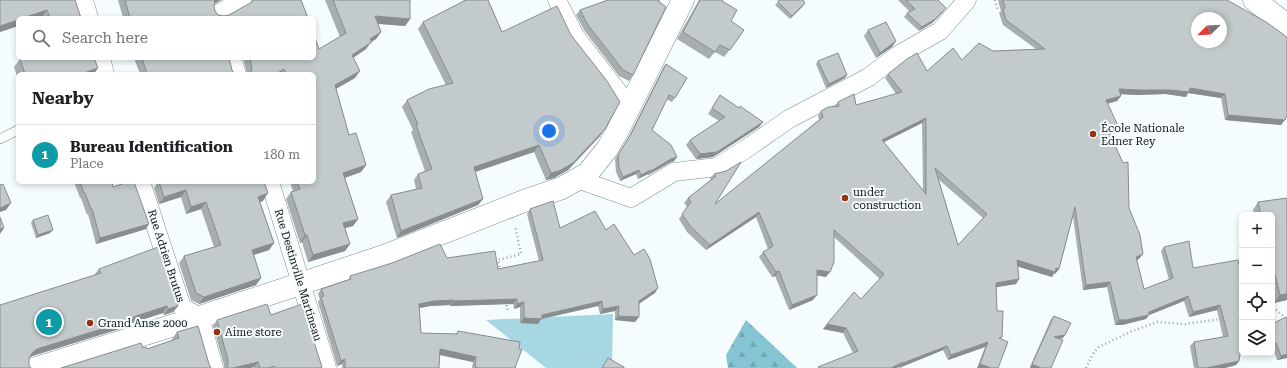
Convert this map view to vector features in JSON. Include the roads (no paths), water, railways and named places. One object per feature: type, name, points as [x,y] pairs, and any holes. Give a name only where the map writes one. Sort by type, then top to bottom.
[{"type":"street","points":[[84,0],[88,16]]},
{"type":"street","points":[[218,10],[242,0]]},
{"type":"street","points":[[557,0],[575,36],[629,106]]},
{"type":"street","points":[[36,368],[200,317],[384,256],[511,206],[562,188],[577,180],[588,173],[607,149],[665,38],[683,0]]},
{"type":"street","points":[[577,180],[631,198],[674,172],[717,167],[789,119],[869,78],[898,55],[940,31],[967,0]]},
{"type":"street","points":[[1254,0],[1287,25]]},
{"type":"street","points":[[102,60],[104,72]]},
{"type":"street","points":[[233,60],[236,72]]},
{"type":"street","name":"Rue Adrien Brutus","points":[[143,184],[182,307],[200,317]]},
{"type":"street","name":"Rue Destinville Martineau","points":[[271,184],[327,368]]},
{"type":"street","points":[[200,317],[214,368]]},
{"type":"lane","points":[[0,139],[16,131]]},
{"type":"place","name":"École Nationale Edner Rey","points":[[1093,134]]},
{"type":"place","name":"under construction","points":[[845,198]]},
{"type":"place","name":"Bureau Identification","points":[[49,322]]},
{"type":"place","name":"Grand Anse 2000","points":[[90,323]]},
{"type":"place","name":"Aime store","points":[[217,332]]}]
